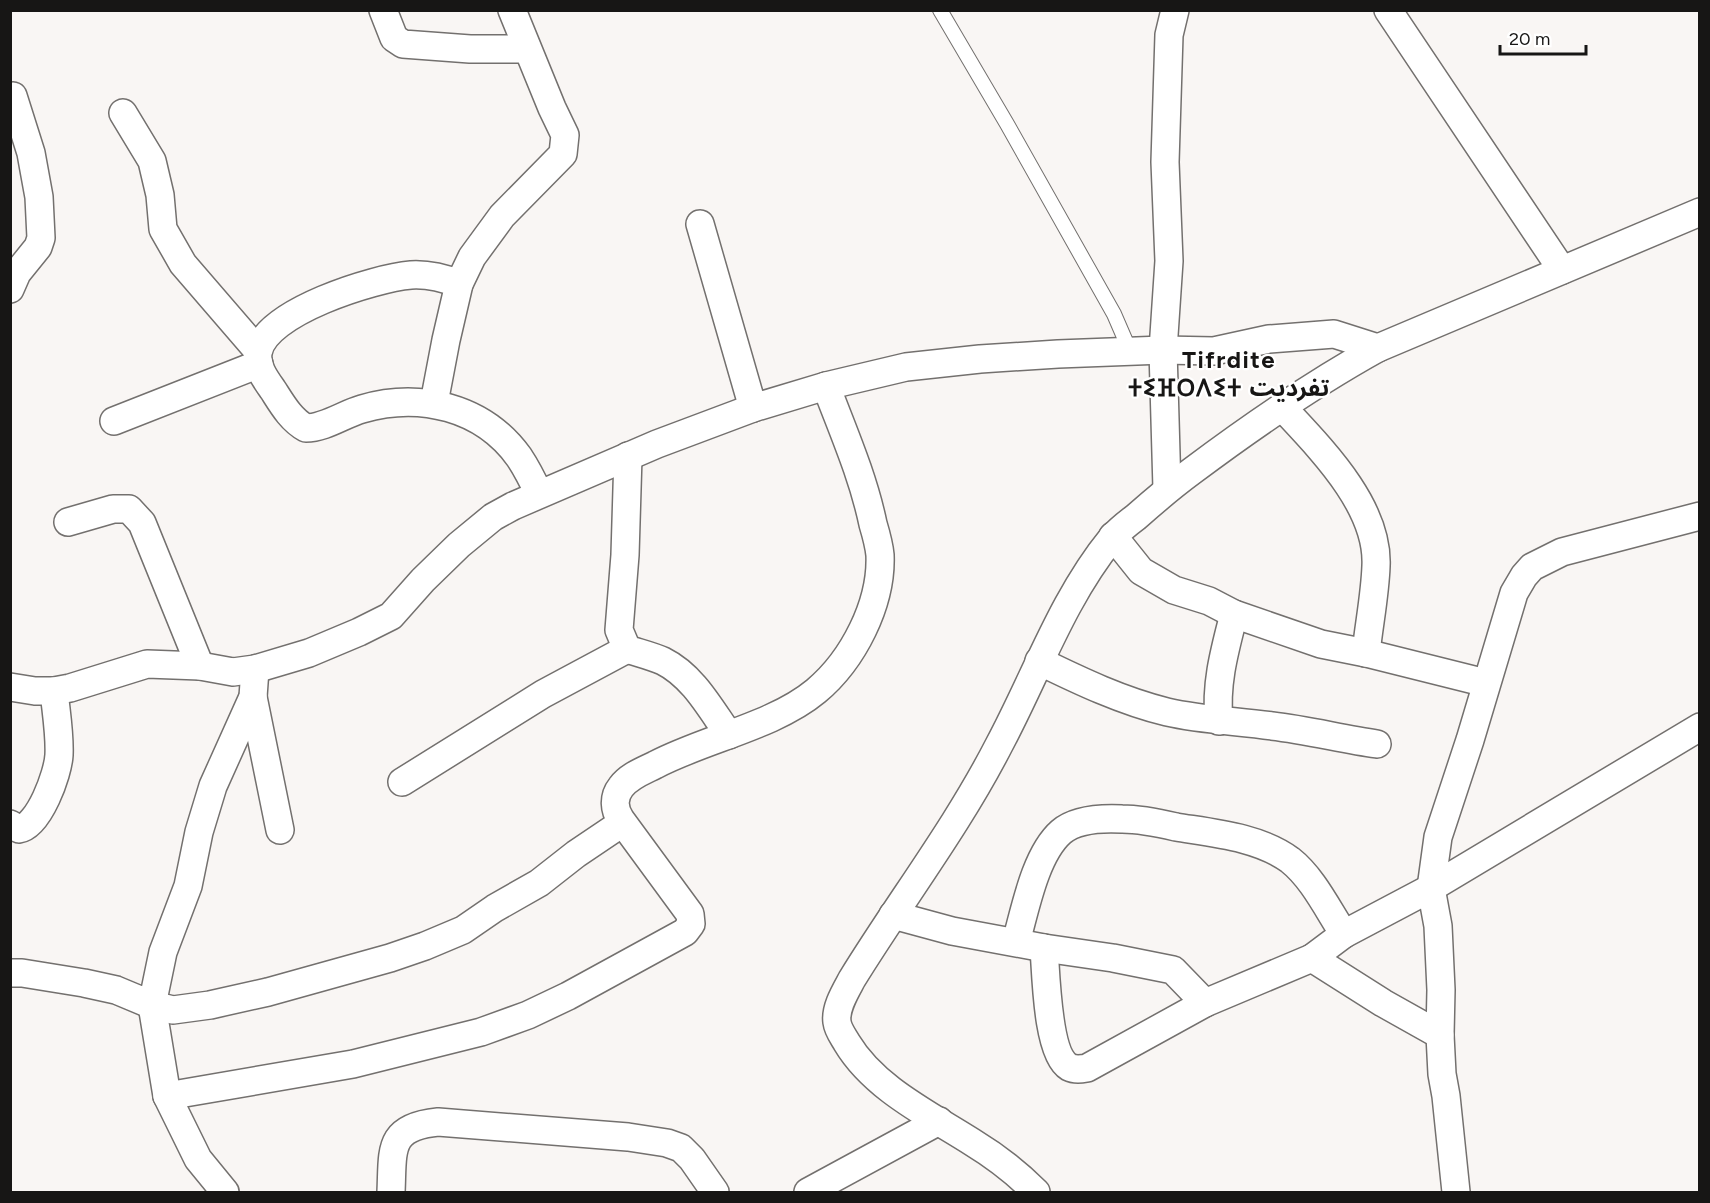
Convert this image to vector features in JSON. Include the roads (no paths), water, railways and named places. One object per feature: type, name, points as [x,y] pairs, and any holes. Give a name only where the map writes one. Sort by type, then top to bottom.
[{"type":"street","points":[[383,10],[394,38],[403,44],[470,49],[527,49]]},
{"type":"street","points":[[434,403],[459,284],[472,257],[502,216],[563,154],[565,135],[512,10]]},
{"type":"street","points":[[1167,489],[1163,350],[1169,261],[1165,162],[1169,35],[1175,10]]},
{"type":"street","points":[[1388,10],[1562,270]]},
{"type":"street","points":[[10,289],[17,273],[38,248],[41,238],[39,197],[31,153],[13,96]]},
{"type":"street","points":[[123,113],[152,161],[160,195],[164,228],[183,264],[258,357],[283,406],[296,422],[306,428],[387,403],[434,403],[470,416],[503,438],[519,457],[540,494]]},
{"type":"street","points":[[1036,1192],[1000,1161],[866,1069],[855,1057],[839,1031],[837,1022],[843,996],[893,915],[962,812],[1000,744],[1039,661],[1078,587],[1113,536],[1167,489],[1241,434],[1338,370],[1378,348],[1700,212]]},
{"type":"street","points":[[700,224],[753,408]]},
{"type":"street","points":[[114,421],[258,357],[269,333],[313,303],[347,289],[411,275],[432,276],[459,284]]},
{"type":"street","points":[[10,687],[54,691],[147,664],[200,666],[233,672],[255,669],[309,653],[391,616],[423,580],[473,533],[493,518],[540,494],[628,456],[753,408],[826,386],[906,368],[980,359],[1130,351],[1214,351],[1269,339],[1334,334],[1378,348]]},
{"type":"street","points":[[168,1096],[353,1064],[481,1032],[528,1015],[568,996],[685,932],[691,924],[690,914],[622,823],[615,804],[617,792],[625,783],[663,760],[794,707],[816,690],[839,667],[852,648],[871,606],[879,578],[880,554],[869,503],[826,386]]},
{"type":"street","points":[[1282,407],[1322,450],[1354,494],[1368,523],[1374,544],[1376,565],[1366,653]]},
{"type":"street","points":[[627,649],[619,630],[625,555],[628,456]]},
{"type":"street","points":[[68,522],[113,509],[129,509],[142,524],[200,666]]},
{"type":"street","points":[[1456,1192],[1442,1074],[1438,936],[1431,888],[1438,837],[1515,593],[1532,567],[1562,552],[1700,516]]},
{"type":"street","points":[[1113,536],[1141,571],[1174,590],[1209,601],[1234,614],[1321,644],[1486,683]]},
{"type":"street","points":[[1219,721],[1217,701],[1219,680],[1234,614]]},
{"type":"street","points":[[402,782],[543,694],[627,649],[663,661],[682,673],[699,692],[729,735]]},
{"type":"street","points":[[1039,661],[1127,700],[1168,712],[1219,721],[1273,726],[1377,744]]},
{"type":"street","points":[[255,669],[253,697],[280,830]]},
{"type":"street","points":[[10,824],[19,829],[30,825],[47,796],[59,757],[54,691]]},
{"type":"street","points":[[225,1192],[198,1159],[168,1096],[152,1005],[163,952],[188,886],[199,832],[213,786],[253,697]]},
{"type":"street","points":[[1044,948],[1050,1026],[1067,1066],[1076,1069],[1087,1068],[1206,1003],[1312,958],[1344,934],[1431,888],[1700,727]]},
{"type":"street","points":[[1016,942],[1032,882],[1060,832],[1084,821],[1123,819],[1231,836],[1263,846],[1289,860],[1302,872],[1344,934]]},
{"type":"street","points":[[10,973],[22,972],[116,990],[152,1005],[173,1010],[210,1005],[299,985],[425,946],[462,930],[539,883],[576,854],[622,823]]},
{"type":"street","points":[[893,915],[952,931],[1173,970],[1206,1003]]},
{"type":"street","points":[[1312,958],[1383,1004],[1440,1035]]},
{"type":"street","points":[[808,1192],[939,1121]]},
{"type":"street","points":[[391,1192],[393,1158],[401,1134],[415,1125],[438,1122],[628,1137],[667,1143],[681,1148],[692,1159],[715,1192]]},
{"type":"lane","points":[[940,10],[1114,314],[1130,351]]},
{"type":"district","name":"Tifrdite ⵜⵉⴼⵔⴷⵉⵜ تفرديت","points":[[1229,374]]}]
